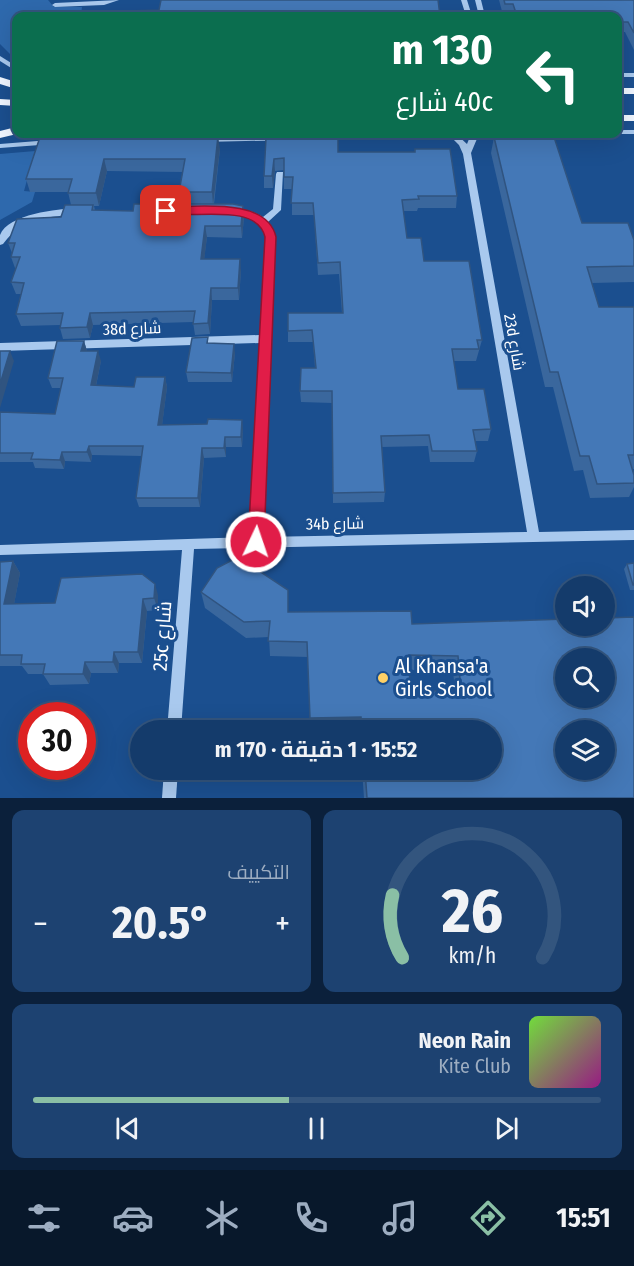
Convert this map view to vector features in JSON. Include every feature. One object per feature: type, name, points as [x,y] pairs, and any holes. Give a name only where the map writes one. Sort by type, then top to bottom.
[{"type":"street","points":[[56,4],[104,3],[116,0]]},
{"type":"street","points":[[191,140],[289,138]]},
{"type":"street","name":"23d شارع","points":[[456,138],[463,144],[467,154],[534,536]]},
{"type":"street","points":[[467,154],[473,138]]},
{"type":"street","points":[[0,146],[55,142]]},
{"type":"street","points":[[263,221],[277,210],[280,174]]},
{"type":"street","points":[[221,210],[245,212],[263,221],[270,237],[256,542]]},
{"type":"street","points":[[0,242],[12,227],[25,220],[55,212],[90,211]]},
{"type":"street","name":"38d شارع","points":[[0,346],[266,339]]},
{"type":"street","name":"34b شارع","points":[[0,550],[256,542],[634,535]]},
{"type":"street","name":"25c شارع","points":[[175,720],[188,544]]},
{"type":"street","points":[[169,798],[170,780]]},
{"type":"shaded area","points":[[0,0],[48,0],[54,7],[82,7],[81,12],[12,12],[12,56],[0,44]]},
{"type":"shaded area","points":[[35,151],[24,191],[35,192],[32,202],[0,220],[0,154]]},
{"type":"building","points":[[161,0],[438,0],[440,12],[95,12],[159,10]]},
{"type":"building","points":[[504,0],[634,0],[634,33],[628,22],[622,22],[622,12],[516,12],[513,4],[505,4]]},
{"type":"building","points":[[40,138],[218,138],[212,192],[179,192],[185,159],[104,159],[96,193],[68,193],[72,179],[26,179]]},
{"type":"building","points":[[266,138],[338,138],[338,152],[415,152],[415,149],[450,149],[457,196],[418,196],[419,199],[402,200],[407,238],[421,238],[424,261],[469,261],[482,340],[477,340],[479,349],[452,349],[458,389],[484,389],[491,429],[473,430],[477,451],[432,451],[429,435],[381,436],[385,492],[333,493],[332,391],[300,391],[301,368],[316,368],[312,330],[288,331],[288,313],[343,313],[340,262],[318,263],[313,203],[291,203],[293,177],[284,177],[284,158],[274,159],[272,176],[264,176]]},
{"type":"building","points":[[494,138],[554,138],[582,223],[628,223],[634,240],[634,266],[587,267],[599,307],[634,307],[634,455],[628,455],[634,483],[597,484],[589,456],[580,456],[558,372],[550,372]]},
{"type":"building","points":[[134,204],[233,204],[243,206],[241,226],[205,226],[201,259],[240,259],[238,288],[211,288],[208,323],[193,324],[195,311],[90,313],[87,327],[60,328],[63,313],[16,314],[24,283],[11,282],[20,257],[11,257],[15,243],[8,243],[17,219],[61,217],[65,205],[93,205],[92,210],[133,211]]},
{"type":"building","points":[[208,337],[207,343],[234,344],[231,373],[186,372],[192,338]]},
{"type":"building","points":[[57,341],[84,341],[81,351],[98,351],[91,385],[134,387],[136,377],[165,377],[158,425],[207,424],[208,419],[242,420],[241,437],[225,437],[224,448],[202,448],[198,498],[136,498],[143,446],[89,446],[87,452],[62,452],[60,460],[31,459],[33,453],[0,453],[0,412],[55,414],[63,378],[48,378]]},
{"type":"building","points":[[0,351],[10,351],[0,384]]},
{"type":"building","points":[[238,557],[288,590],[288,612],[411,611],[412,624],[555,619],[555,636],[615,636],[615,618],[634,617],[634,798],[367,798],[366,780],[502,780],[502,720],[310,718],[307,642],[268,641],[270,621],[244,622],[201,592],[217,568]],"holes":[[[409,655],[458,656],[461,691],[410,691]]]},
{"type":"building","points":[[13,561],[4,604],[55,603],[61,578],[142,574],[155,584],[154,598],[143,599],[138,652],[114,652],[113,662],[85,662],[83,674],[43,674],[45,664],[21,664],[22,655],[0,655],[0,562]]},
{"type":"building","points":[[634,563],[634,585],[633,585],[627,564]]},
{"type":"place","name":"Al Khansa'a Girls School","points":[[383,678]]},
{"type":"route","points":[[166,211],[233,210],[245,212],[263,221],[269,229],[256,542]]}]
